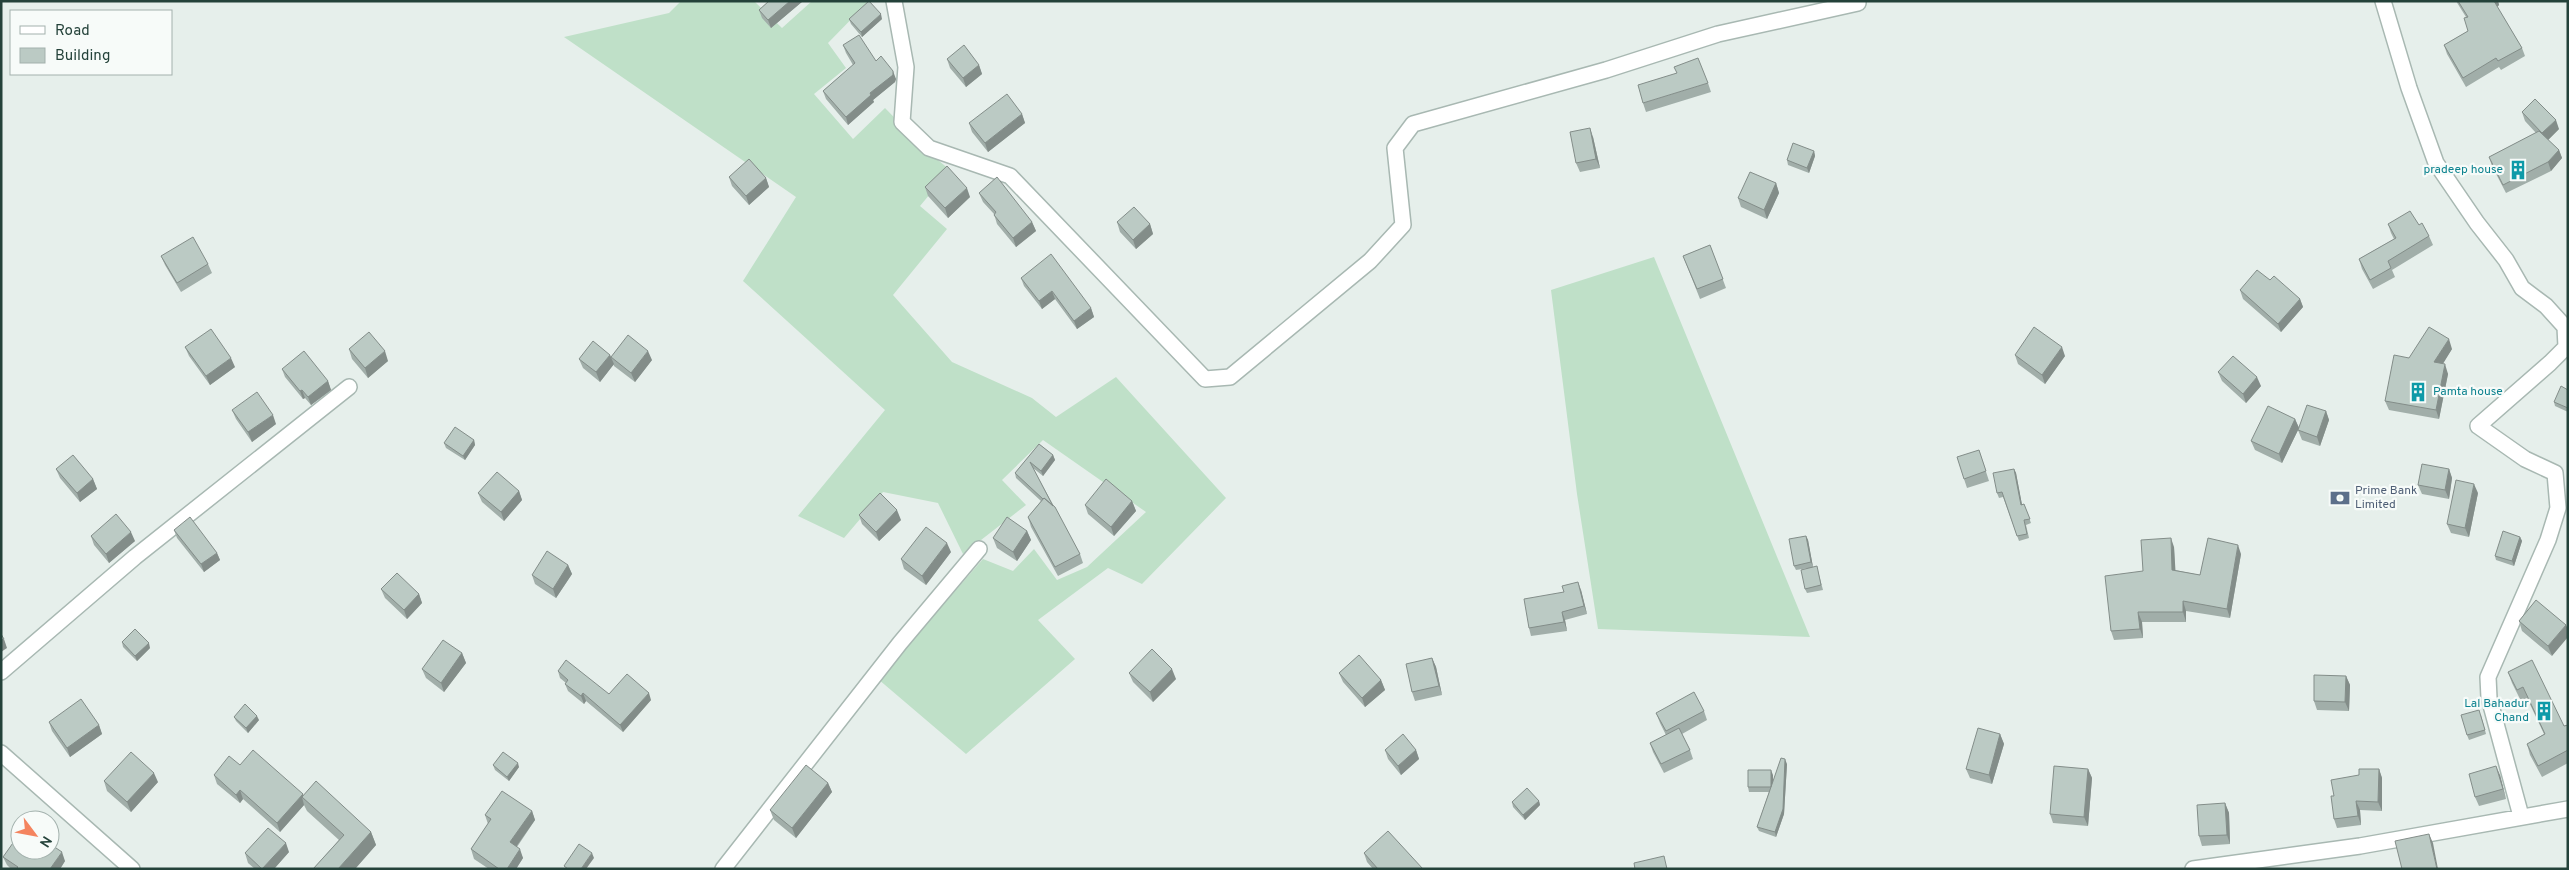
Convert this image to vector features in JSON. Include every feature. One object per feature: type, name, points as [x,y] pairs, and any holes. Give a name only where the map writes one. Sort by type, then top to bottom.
[{"type":"street","points":[[894,1],[906,67],[902,122],[929,148],[1010,176],[1205,379],[1230,378],[1370,261],[1404,225],[1395,148],[1413,124],[1606,70],[1718,34],[1858,3]]},
{"type":"street","points":[[2383,1],[2409,88],[2436,163],[2477,223],[2506,260],[2522,288],[2546,306],[2565,327],[2566,346],[2550,363],[2478,426],[2525,459],[2555,472],[2558,508],[2548,540],[2488,677],[2489,698],[2521,816]]},
{"type":"street","points":[[1,672],[135,557],[349,387]]},
{"type":"street","points":[[722,869],[900,643],[979,549]]},
{"type":"street","points":[[1,752],[125,867]]},
{"type":"street","points":[[2193,869],[2360,846],[2568,809]]},
{"type":"green space","points":[[681,1],[754,1],[782,28],[812,1],[869,1],[828,43],[846,68],[814,94],[853,139],[885,108],[927,151],[950,170],[920,206],[947,229],[893,295],[952,362],[1032,398],[1056,417],[1116,377],[1226,498],[1142,584],[1108,568],[1038,620],[1075,659],[966,754],[878,679],[983,559],[1013,571],[1034,549],[1057,580],[1087,567],[1146,512],[1043,440],[1002,480],[1026,505],[963,554],[938,503],[883,492],[844,538],[798,516],[885,410],[743,281],[796,197],[564,37],[669,13]]},
{"type":"green space","points":[[1654,257],[1810,637],[1598,629],[1577,494],[1551,290]]},
{"type":"building","points":[[769,1],[790,1],[768,20],[759,10]]},
{"type":"building","points":[[869,1],[881,14],[861,32],[849,19]]},
{"type":"building","points":[[2458,1],[2494,1],[2522,48],[2498,61],[2496,58],[2463,78],[2444,45],[2468,31],[2464,18],[2468,17]]},
{"type":"building","points":[[859,35],[876,61],[881,56],[893,71],[893,75],[870,93],[871,95],[846,117],[823,91],[855,63],[843,45]]},
{"type":"building","points":[[964,45],[979,65],[963,78],[947,59]]},
{"type":"building","points":[[1698,58],[1708,83],[1643,103],[1638,85],[1677,73],[1674,67]]},
{"type":"building","points":[[1007,94],[1022,114],[985,143],[969,123]]},
{"type":"building","points":[[2535,99],[2556,120],[2542,133],[2522,112]]},
{"type":"building","points":[[1590,128],[1596,159],[1576,163],[1570,132]]},
{"type":"building","points":[[2539,131],[2559,150],[2548,162],[2503,185],[2489,157]]},
{"type":"building","points":[[1793,143],[1814,151],[1807,168],[1787,160]]},
{"type":"building","points":[[749,159],[766,178],[746,196],[729,177]]},
{"type":"building","points":[[947,166],[967,188],[945,208],[925,187]]},
{"type":"building","points":[[1750,172],[1776,183],[1764,210],[1738,198]]},
{"type":"building","points":[[997,177],[1032,222],[1013,238],[994,215],[996,212],[979,193]]},
{"type":"building","points":[[1134,207],[1150,224],[1133,240],[1117,222]]},
{"type":"building","points":[[2410,211],[2419,225],[2422,223],[2429,236],[2388,261],[2391,268],[2370,280],[2359,259],[2396,238],[2388,224]]},
{"type":"building","points":[[193,237],[208,264],[177,283],[161,256]]},
{"type":"building","points":[[1710,245],[1723,279],[1697,289],[1683,256]]},
{"type":"building","points":[[1051,254],[1091,308],[1074,321],[1052,291],[1039,301],[1021,278]]},
{"type":"building","points":[[2257,270],[2270,280],[2274,276],[2300,299],[2278,324],[2240,290]]},
{"type":"building","points":[[2034,327],[2062,347],[2042,375],[2015,355]]},
{"type":"building","points":[[2429,327],[2449,339],[2434,362],[2445,364],[2436,410],[2385,401],[2394,355],[2409,358]]},
{"type":"building","points":[[211,329],[231,358],[206,376],[185,347]]},
{"type":"building","points":[[369,332],[385,351],[365,368],[349,349]]},
{"type":"building","points":[[628,335],[648,351],[631,373],[611,357]]},
{"type":"building","points":[[593,341],[610,355],[596,372],[579,359]]},
{"type":"building","points":[[304,351],[328,381],[308,397],[302,390],[300,391],[282,369]]},
{"type":"building","points":[[2233,356],[2257,377],[2243,394],[2218,372]]},
{"type":"building","points":[[2561,386],[2568,390],[2568,408],[2554,402]]},
{"type":"building","points":[[257,392],[273,415],[248,432],[232,410]]},
{"type":"building","points":[[2307,405],[2326,411],[2317,437],[2298,430]]},
{"type":"building","points":[[2268,406],[2295,419],[2279,454],[2251,441]]},
{"type":"building","points":[[455,427],[474,440],[463,456],[444,443]]},
{"type":"building","points":[[1039,444],[1053,455],[1041,471],[1030,462],[1053,506],[1015,473]]},
{"type":"building","points":[[1979,450],[1986,471],[1964,479],[1957,457]]},
{"type":"building","points":[[73,455],[93,479],[77,493],[56,469]]},
{"type":"building","points":[[2422,464],[2449,469],[2445,490],[2418,485]]},
{"type":"building","points":[[2014,469],[2021,505],[2024,504],[2030,519],[2024,520],[2027,534],[2017,536],[2002,492],[1997,493],[1993,473]]},
{"type":"building","points":[[497,472],[519,491],[501,512],[478,493]]},
{"type":"building","points":[[1106,479],[1132,501],[1111,527],[1085,505]]},
{"type":"building","points":[[2456,480],[2474,484],[2465,528],[2447,524]]},
{"type":"building","points":[[880,493],[897,510],[876,532],[859,515]]},
{"type":"building","points":[[1044,498],[1055,507],[1080,554],[1055,567],[1028,517]]},
{"type":"building","points":[[116,514],[131,532],[106,554],[91,536]]},
{"type":"building","points":[[190,517],[217,553],[201,564],[174,530]]},
{"type":"building","points":[[1007,517],[1027,531],[1013,552],[993,538]]},
{"type":"building","points":[[926,527],[947,543],[922,576],[901,559]]},
{"type":"building","points":[[2503,531],[2520,537],[2512,561],[2495,556]]},
{"type":"building","points":[[1806,536],[1811,562],[1794,566],[1789,539]]},
{"type":"building","points":[[2171,538],[2172,570],[2200,575],[2208,538],[2238,545],[2227,609],[2183,601],[2183,612],[2138,612],[2140,629],[2111,631],[2105,576],[2143,571],[2141,540]]},
{"type":"building","points":[[547,551],[568,565],[553,589],[532,575]]},
{"type":"building","points":[[1817,566],[1821,585],[1805,589],[1801,570]]},
{"type":"building","points":[[397,573],[419,594],[404,610],[381,589]]},
{"type":"building","points":[[1578,582],[1584,606],[1562,612],[1564,622],[1529,628],[1524,599],[1564,592],[1562,586]]},
{"type":"building","points":[[2536,600],[2566,625],[2548,646],[2519,621]]},
{"type":"building","points":[[135,629],[149,643],[135,656],[122,642]]},
{"type":"building","points":[[443,640],[462,653],[441,683],[422,669]]},
{"type":"building","points":[[1152,649],[1172,669],[1150,692],[1129,673]]},
{"type":"building","points":[[1359,655],[1381,680],[1362,698],[1339,673]]},
{"type":"building","points":[[1432,658],[1439,686],[1412,692],[1406,664]]},
{"type":"building","points":[[566,660],[609,694],[627,674],[649,693],[620,725],[583,693],[581,696],[565,684],[568,680],[558,671]]},
{"type":"building","points":[[2532,660],[2564,726],[2568,725],[2568,750],[2538,766],[2527,744],[2545,734],[2523,687],[2517,690],[2508,672]]},
{"type":"building","points":[[2314,675],[2346,676],[2345,702],[2314,701]]},
{"type":"building","points":[[1694,692],[1704,711],[1666,731],[1656,713]]},
{"type":"building","points":[[81,699],[99,725],[67,748],[49,722]]},
{"type":"building","points":[[245,704],[257,716],[246,728],[234,717]]},
{"type":"building","points":[[2479,710],[2485,730],[2467,735],[2461,715]]},
{"type":"building","points":[[1679,728],[1690,750],[1661,764],[1650,743]]},
{"type":"building","points":[[1978,728],[2000,734],[1989,775],[1966,769]]},
{"type":"building","points":[[1403,734],[1416,750],[1398,766],[1385,750]]},
{"type":"building","points":[[253,750],[303,794],[277,823],[240,790],[236,795],[214,775],[229,756],[240,765]]},
{"type":"building","points":[[131,752],[154,773],[127,802],[104,781]]},
{"type":"building","points":[[503,752],[518,763],[507,777],[493,765]]},
{"type":"building","points":[[1781,758],[1785,759],[1783,809],[1775,832],[1757,827]]},
{"type":"building","points":[[806,765],[828,783],[792,828],[770,810]]},
{"type":"building","points":[[2054,766],[2088,769],[2084,817],[2050,814]]},
{"type":"building","points":[[2496,766],[2503,789],[2475,797],[2469,774]]},
{"type":"building","points":[[2359,769],[2379,769],[2378,802],[2356,801],[2358,816],[2334,819],[2331,796],[2334,796],[2331,780],[2359,775]]},
{"type":"building","points":[[1748,770],[1771,770],[1771,787],[1748,787]]},
{"type":"building","points":[[316,781],[371,832],[338,869],[313,869],[344,835],[302,797]]},
{"type":"building","points":[[1527,788],[1539,801],[1523,815],[1512,802]]},
{"type":"building","points":[[502,791],[532,811],[510,842],[520,849],[507,869],[499,869],[471,849],[491,819],[485,815]]},
{"type":"building","points":[[2225,803],[2227,835],[2199,836],[2197,805]]},
{"type":"building","points":[[268,828],[286,843],[262,869],[245,853]]},
{"type":"building","points":[[1388,831],[1423,869],[1378,869],[1364,853]]},
{"type":"building","points":[[2429,834],[2437,869],[2402,869],[2395,841]]},
{"type":"building","points":[[579,844],[592,853],[581,869],[568,869],[564,866]]},
{"type":"building","points":[[10,847],[10,860],[56,860],[50,869],[16,869],[18,867],[3,857]]},
{"type":"building","points":[[1664,856],[1667,869],[1635,869],[1634,863]]},
{"type":"place","name":"pradeep house","points":[[2518,170]]},
{"type":"place","name":"Pamta house","points":[[2418,392]]},
{"type":"place","name":"Prime Bank Limited","points":[[2340,498]]},
{"type":"place","name":"Lal Bahadur Chand","points":[[2544,711]]}]
